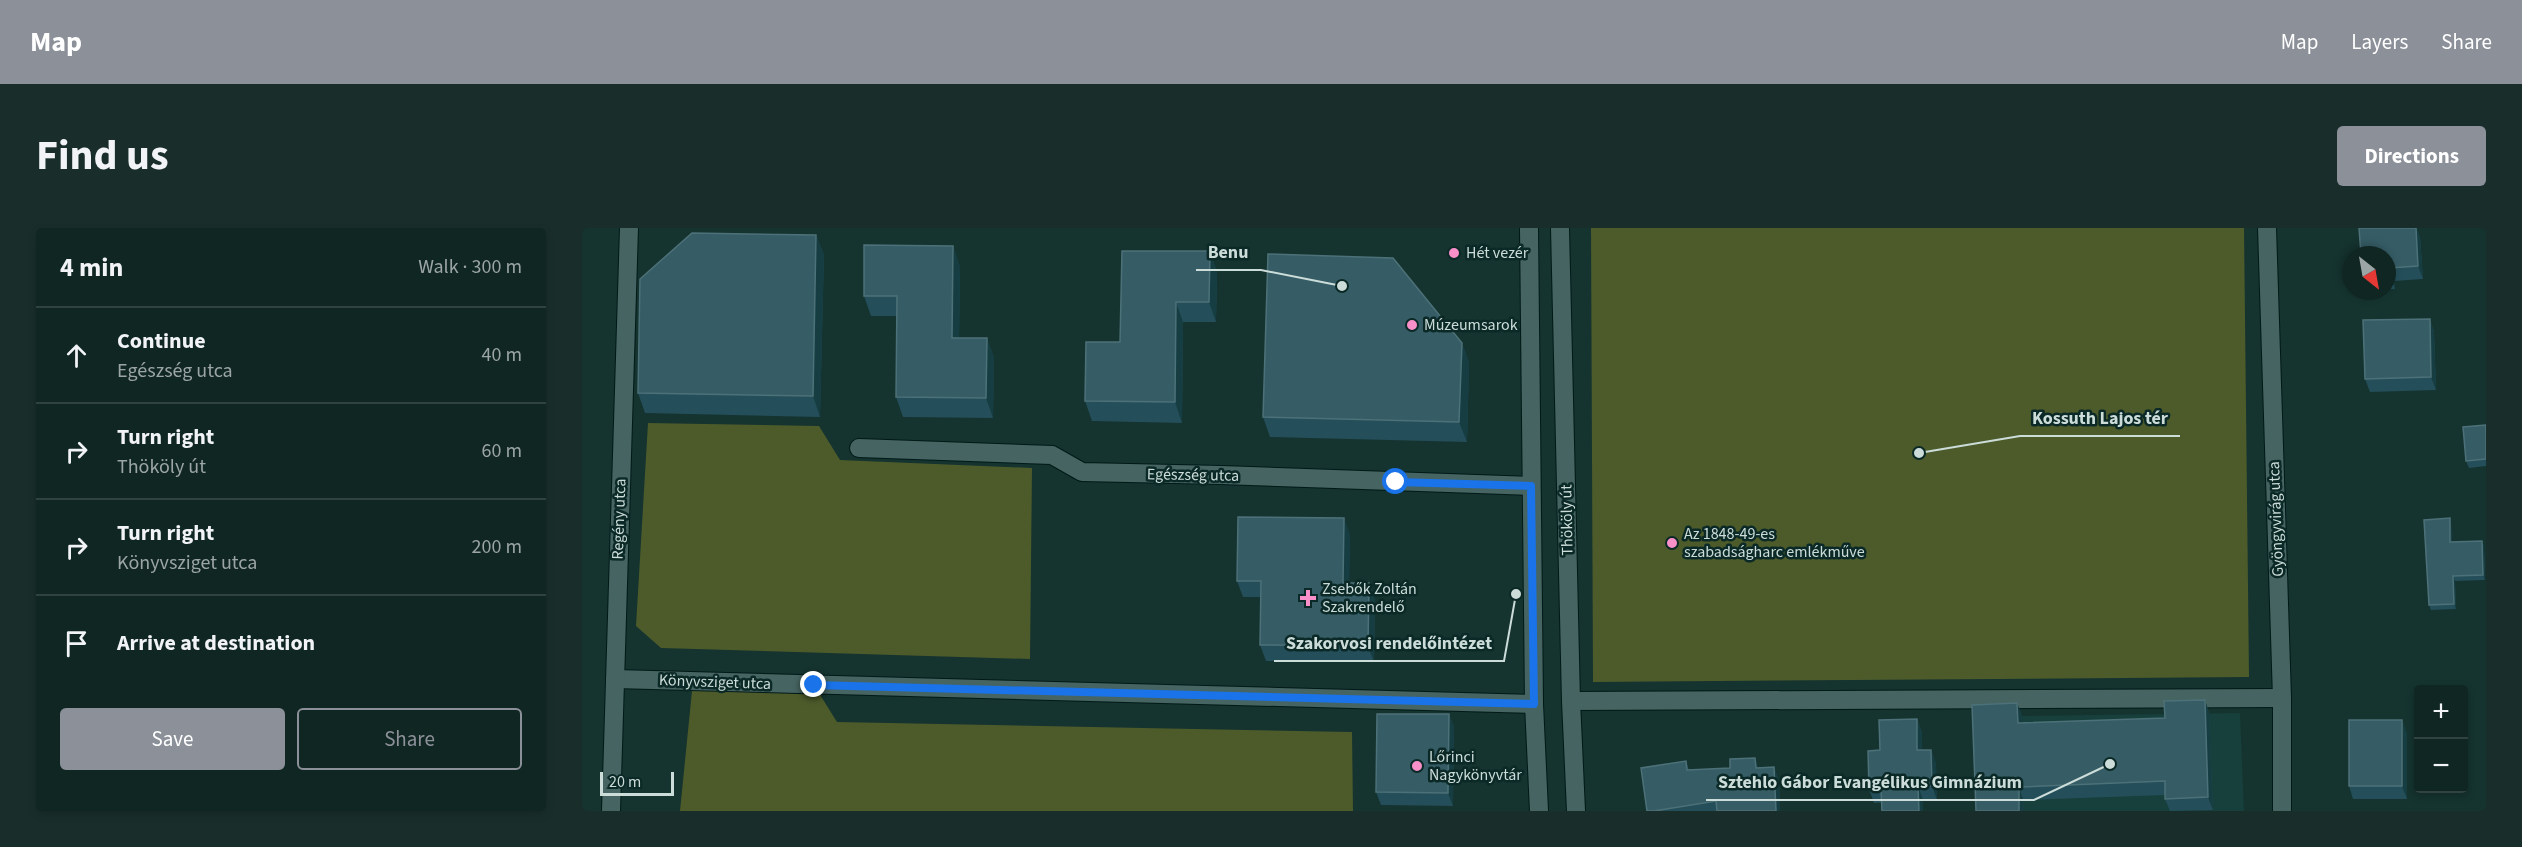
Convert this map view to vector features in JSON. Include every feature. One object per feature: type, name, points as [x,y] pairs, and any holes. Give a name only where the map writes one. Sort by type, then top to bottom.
[{"type":"street","name":"Regény utca","points":[[611,811],[629,228]]},
{"type":"street","points":[[1528,228],[1534,704],[1539,811]]},
{"type":"street","name":"Thököly út","points":[[1560,228],[1571,701],[1576,811]]},
{"type":"street","name":"Gyöngyvirág utca","points":[[2268,228],[2282,698],[2283,811]]},
{"type":"street","name":"Egészség utca","points":[[860,448],[1052,455],[1082,472],[1221,474],[1531,486]]},
{"type":"street","name":"Könyvsziget utca","points":[[615,679],[1534,704]]},
{"type":"street","points":[[1571,701],[2282,698]]},
{"type":"shaded area","points":[[2240,713],[2244,811],[1980,811],[2022,716]]},
{"type":"green space","points":[[1591,228],[2244,228],[2249,677],[1593,682]]},
{"type":"green space","points":[[648,423],[819,426],[840,460],[1032,468],[1030,659],[661,648],[636,626]]},
{"type":"green space","points":[[693,681],[814,685],[837,722],[1352,732],[1353,811],[680,811]]},
{"type":"building","points":[[2359,228],[2416,228],[2418,266],[2396,268],[2396,246],[2360,246]]},
{"type":"building","points":[[692,233],[816,235],[813,396],[638,393],[640,279]]},
{"type":"building","points":[[864,245],[953,246],[952,338],[987,338],[986,398],[896,397],[897,296],[864,296]]},
{"type":"building","points":[[1122,251],[1210,251],[1209,302],[1176,302],[1175,402],[1085,401],[1086,342],[1120,342]]},
{"type":"building","points":[[1268,254],[1393,258],[1462,343],[1459,422],[1263,417]]},
{"type":"building","points":[[2430,319],[2431,377],[2365,379],[2363,320]]},
{"type":"building","points":[[2486,425],[2486,459],[2466,461],[2463,427]]},
{"type":"building","name":"Zsebők Zoltán Szakrendelő","points":[[1238,517],[1344,518],[1343,583],[1369,583],[1368,646],[1260,645],[1261,581],[1237,581]]},
{"type":"building","points":[[2450,518],[2450,542],[2482,541],[2483,575],[2453,576],[2454,604],[2429,605],[2424,520]]},
{"type":"building","points":[[2205,700],[2208,797],[2165,799],[2165,781],[2019,787],[2019,811],[1976,811],[1972,705],[2017,703],[2018,723],[2165,718],[2164,701]]},
{"type":"building","name":"Lőrinci Nagykönyvtár","points":[[1377,714],[1449,714],[1448,793],[1376,792]]},
{"type":"building","points":[[1917,719],[1917,750],[1931,750],[1932,786],[1918,786],[1919,811],[1882,811],[1881,789],[1869,789],[1868,751],[1880,750],[1879,720]]},
{"type":"building","points":[[2349,720],[2402,720],[2402,786],[2349,786]]},
{"type":"building","points":[[1755,758],[1756,768],[1774,767],[1776,811],[1717,811],[1716,801],[1647,811],[1641,768],[1686,761],[1687,770],[1730,768],[1730,759]]},
{"type":"place","name":"Hét vezér","points":[[1454,253]]},
{"type":"place","name":"Benu","points":[[1342,286]]},
{"type":"place","name":"Múzeumsarok","points":[[1412,325]]},
{"type":"place","name":"Kossuth Lajos tér","points":[[1919,453]]},
{"type":"place","name":"Az 1848-49-es szabadságharc emlékműve","points":[[1672,543]]},
{"type":"place","name":"Szakorvosi rendelőintézet","points":[[1516,594]]},
{"type":"place","name":"Zsebők Zoltán Szakrendelő","points":[[1308,598]]},
{"type":"place","name":"Sztehlo Gábor Evangélikus Gimnázium","points":[[2110,764]]},
{"type":"place","name":"Lőrinci Nagykönyvtár","points":[[1417,766]]},
{"type":"route","points":[[814,685],[1534,704],[1531,486],[1396,482]]}]
